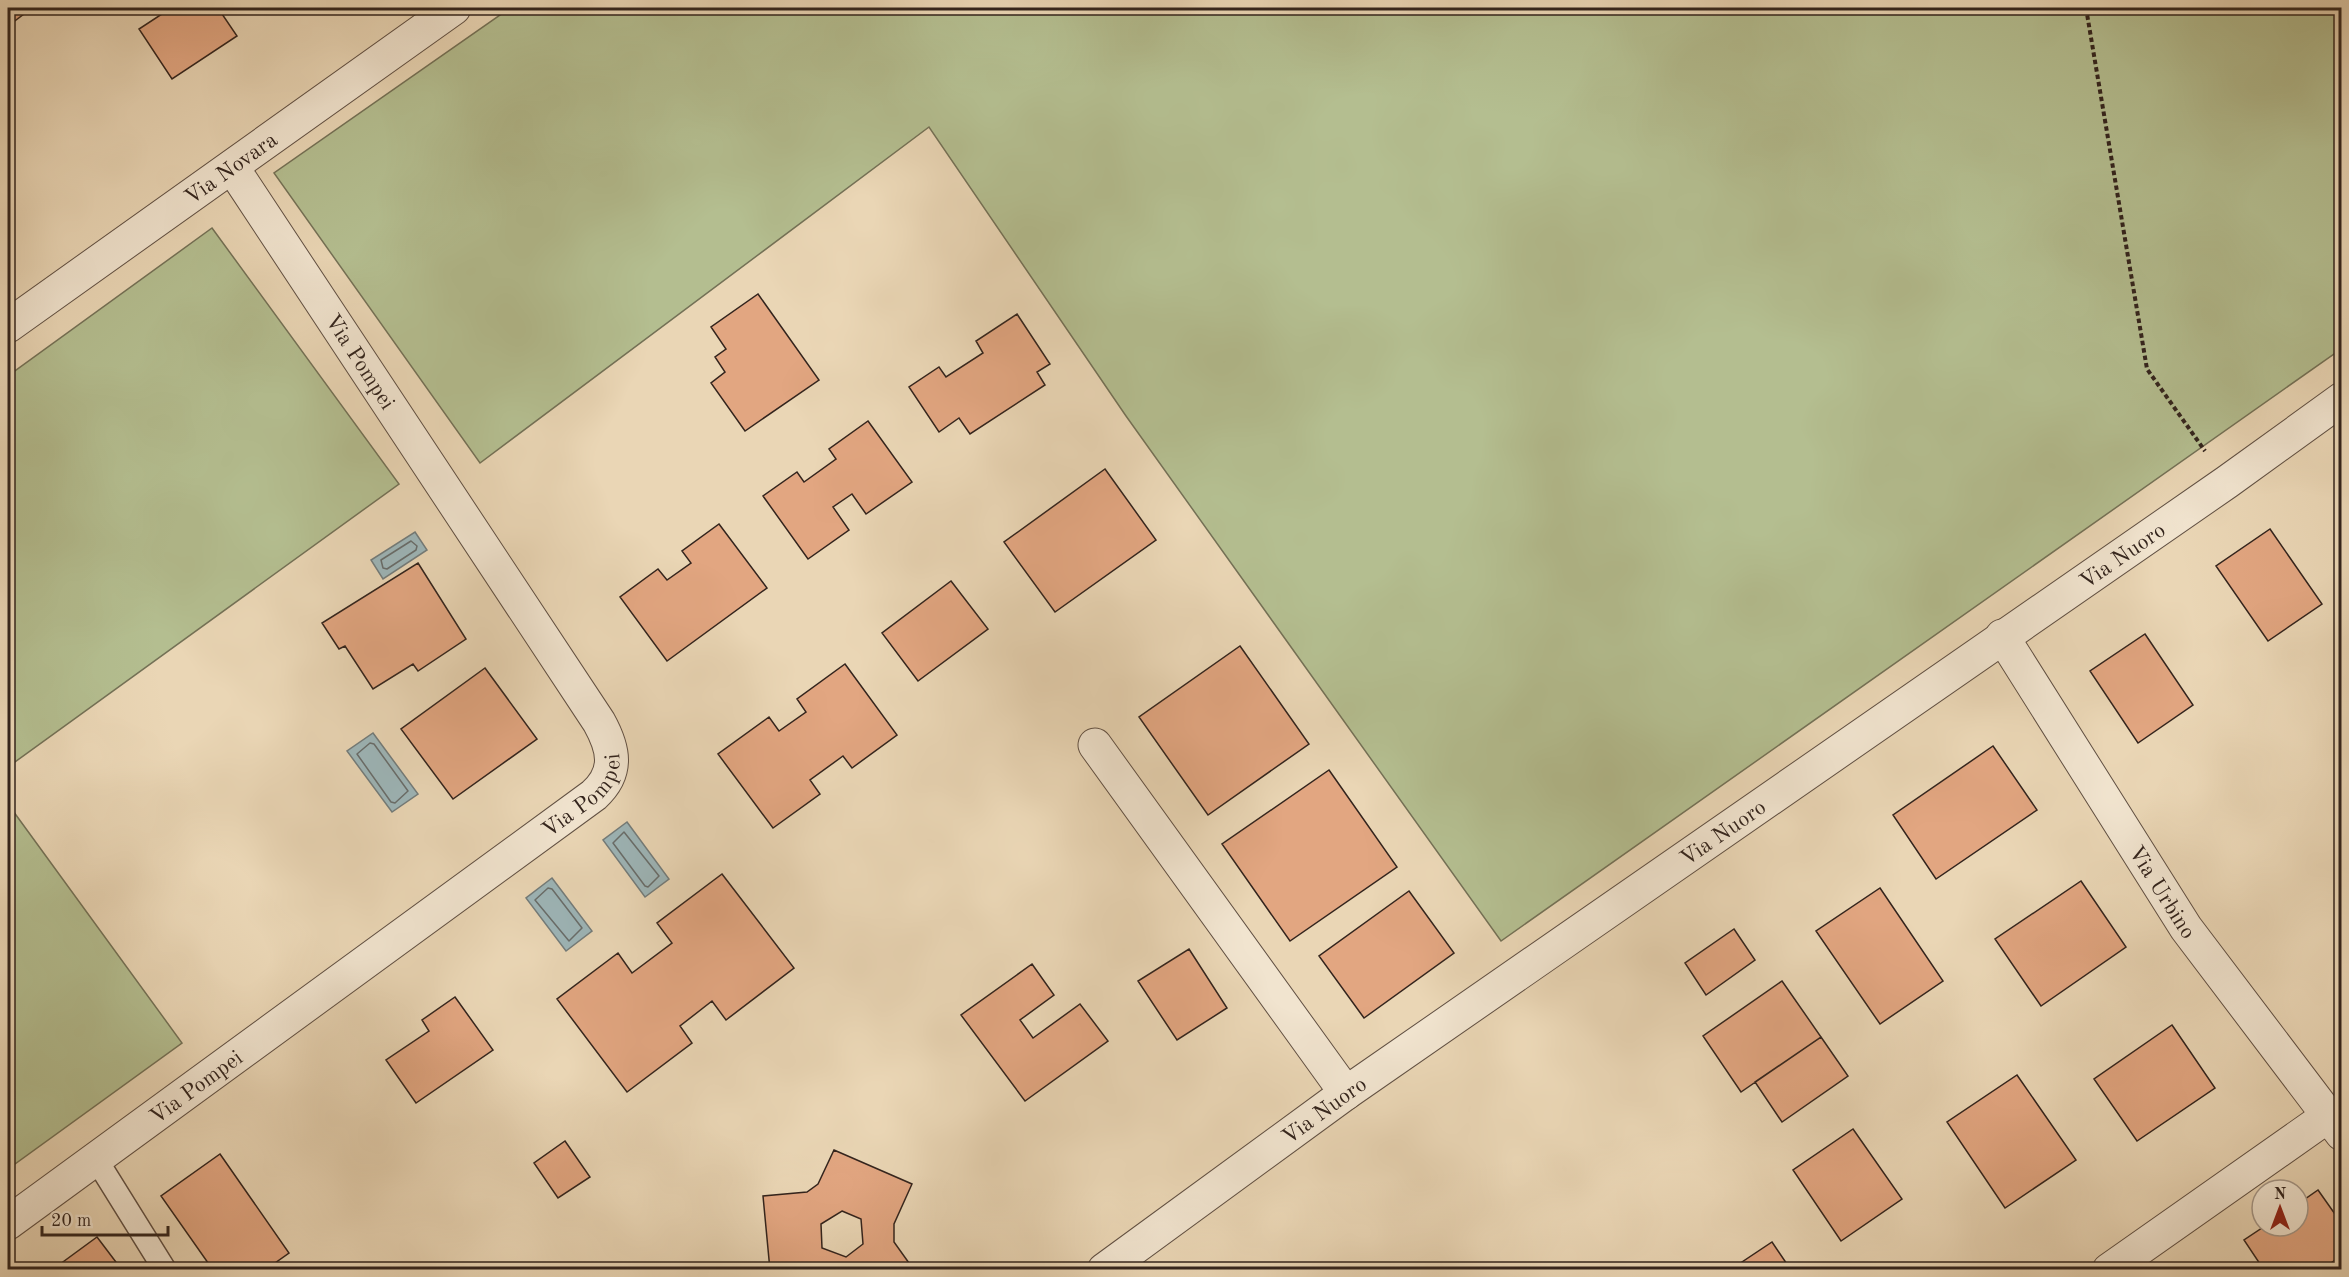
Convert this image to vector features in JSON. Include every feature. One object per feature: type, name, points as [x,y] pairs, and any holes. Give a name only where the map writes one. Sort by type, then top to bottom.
[{"type":"street","name":"Via Novara","points":[[8,326],[454,8]]},
{"type":"street","name":"Via Pompei","points":[[8,1223],[594,795],[610,775],[613,763],[607,736],[599,722],[232,167]]},
{"type":"street","name":"Via Nuoro","points":[[1104,1269],[1346,1093],[2227,482],[2342,399]]},
{"type":"street","name":"Via Urbino","points":[[2002,636],[2186,928],[2335,1125]]},
{"type":"street","points":[[1095,745],[1346,1093]]},
{"type":"street","points":[[2109,1269],[2335,1125]]},
{"type":"lane","points":[[96,1158],[165,1269]]},
{"type":"path","points":[[2086,8],[2147,369],[2227,482]]},
{"type":"green space","points":[[510,8],[2341,8],[2341,349],[1501,941],[1126,416],[929,127],[480,463],[274,173]]},
{"type":"green space","points":[[212,228],[399,484],[8,767],[8,376]]},
{"type":"green space","points":[[8,804],[182,1043],[8,1169]]},
{"type":"water","points":[[415,532],[427,550],[383,579],[371,560]]},
{"type":"water","points":[[373,733],[418,794],[392,812],[347,751]]},
{"type":"water","points":[[627,822],[669,879],[645,897],[603,840]]},
{"type":"water","points":[[552,878],[592,931],[566,951],[526,898]]},
{"type":"building","points":[[8,8],[32,8],[8,26]]},
{"type":"building","points":[[171,8],[218,8],[237,36],[172,79],[139,29]]},
{"type":"building","points":[[758,294],[819,380],[745,431],[711,383],[725,372],[715,357],[726,349],[711,327]]},
{"type":"building","points":[[1017,314],[1050,364],[1037,372],[1045,385],[970,434],[959,418],[939,432],[909,387],[939,367],[946,377],[983,353],[976,341]]},
{"type":"building","points":[[868,421],[912,482],[866,514],[852,494],[833,507],[849,530],[808,559],[763,496],[797,472],[804,482],[836,459],[829,449]]},
{"type":"building","points":[[1105,469],[1156,540],[1055,612],[1004,542]]},
{"type":"building","points":[[719,524],[767,588],[667,661],[620,597],[658,569],[667,580],[691,563],[682,551]]},
{"type":"building","points":[[2270,529],[2322,604],[2268,641],[2216,566]]},
{"type":"building","points":[[418,563],[466,639],[418,671],[413,664],[373,689],[345,646],[339,649],[322,623]]},
{"type":"building","points":[[951,581],[988,629],[918,681],[882,633]]},
{"type":"building","points":[[2145,634],[2193,705],[2138,743],[2090,671]]},
{"type":"building","points":[[1240,646],[1309,744],[1208,815],[1139,717]]},
{"type":"building","points":[[845,664],[897,735],[852,768],[843,756],[810,780],[820,794],[773,828],[718,754],[769,717],[779,731],[806,712],[797,699]]},
{"type":"building","points":[[485,668],[537,739],[453,799],[401,729]]},
{"type":"building","points":[[1993,746],[2037,810],[1936,879],[1893,815]]},
{"type":"building","points":[[1329,770],[1397,867],[1290,941],[1222,844]]},
{"type":"building","points":[[722,874],[794,968],[726,1020],[712,1001],[680,1026],[692,1043],[627,1092],[557,999],[618,953],[632,973],[672,943],[657,923]]},
{"type":"building","points":[[2081,881],[2126,947],[2041,1006],[1995,939]]},
{"type":"building","points":[[1880,888],[1943,981],[1880,1024],[1816,931]]},
{"type":"building","points":[[1409,891],[1454,953],[1364,1018],[1319,956]]},
{"type":"building","points":[[1734,929],[1755,960],[1706,995],[1685,963]]},
{"type":"building","points":[[1189,949],[1227,1008],[1177,1040],[1138,981]]},
{"type":"building","points":[[1032,964],[1054,995],[1020,1020],[1033,1038],[1080,1004],[1108,1041],[1025,1101],[961,1015]]},
{"type":"building","points":[[1782,981],[1821,1037],[1741,1092],[1703,1036]]},
{"type":"building","points":[[455,997],[493,1050],[416,1103],[386,1060],[429,1031],[422,1020]]},
{"type":"building","points":[[2172,1025],[2215,1088],[2137,1141],[2094,1079]]},
{"type":"building","points":[[1821,1037],[1848,1076],[1782,1122],[1755,1082]]},
{"type":"building","points":[[2017,1075],[2076,1160],[2005,1208],[1947,1122]]},
{"type":"building","points":[[1853,1129],[1902,1199],[1841,1241],[1793,1170]]},
{"type":"building","points":[[565,1141],[590,1177],[558,1198],[534,1163]]},
{"type":"building","points":[[834,1150],[912,1184],[894,1224],[894,1242],[914,1270],[770,1270],[763,1196],[807,1192],[818,1184]],"holes":[[[842,1211],[861,1219],[863,1244],[846,1257],[822,1248],[821,1224]]]},
{"type":"building","points":[[220,1154],[289,1253],[265,1270],[213,1270],[161,1196]]},
{"type":"building","points":[[2318,1190],[2342,1224],[2342,1255],[2321,1270],[2264,1270],[2244,1240],[2250,1236],[2250,1238],[2310,1238],[2310,1196]]},
{"type":"building","points":[[97,1237],[122,1270],[52,1270]]},
{"type":"building","points":[[1772,1242],[1791,1270],[1730,1270]]}]
